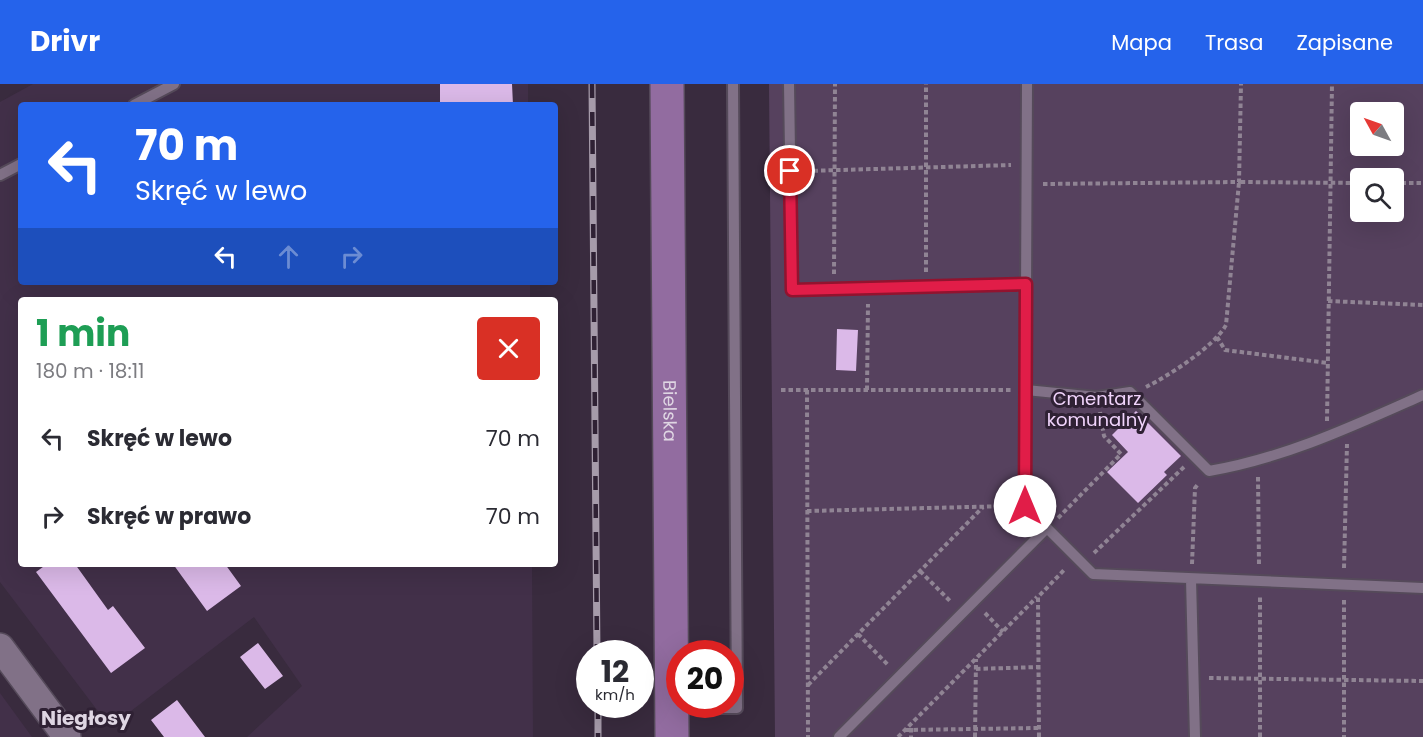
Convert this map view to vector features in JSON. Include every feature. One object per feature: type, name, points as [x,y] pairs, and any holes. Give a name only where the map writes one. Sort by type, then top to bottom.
[{"type":"main road","name":"Bielska","points":[[667,84],[673,722]]},
{"type":"street","points":[[0,647],[67,737]]},
{"type":"lane","points":[[140,102],[174,84]]},
{"type":"lane","points":[[673,722],[737,708],[733,84]]},
{"type":"lane","points":[[789,84],[792,290],[1026,284]]},
{"type":"lane","points":[[1027,84],[1025,506],[1093,574],[1423,588]]},
{"type":"lane","points":[[0,175],[18,166]]},
{"type":"lane","points":[[1026,390],[1097,396],[1130,392],[1209,471],[1249,464],[1327,436],[1423,395]]},
{"type":"lane","points":[[838,737],[1047,528]]},
{"type":"lane","points":[[1191,579],[1195,737]]},
{"type":"path","points":[[833,290],[835,84]]},
{"type":"path","points":[[926,84],[926,288]]},
{"type":"path","points":[[1130,392],[1148,387],[1217,337],[1226,325],[1239,182],[1241,84]]},
{"type":"path","points":[[1327,436],[1332,84]]},
{"type":"path","points":[[790,171],[1027,164]]},
{"type":"path","points":[[1027,184],[1350,183]]},
{"type":"path","points":[[1404,183],[1423,183]]},
{"type":"path","points":[[867,390],[868,289]]},
{"type":"path","points":[[1328,301],[1423,305]]},
{"type":"path","points":[[1217,337],[1225,350],[1328,363]]},
{"type":"path","points":[[781,390],[1026,390]]},
{"type":"path","points":[[807,390],[808,737]]},
{"type":"path","points":[[1047,528],[1121,454],[1104,436],[1097,396]]},
{"type":"path","points":[[1191,579],[1194,488],[1209,471]]},
{"type":"path","points":[[807,512],[1025,506]]},
{"type":"path","points":[[808,686],[983,507]]},
{"type":"path","points":[[920,571],[963,613]]},
{"type":"path","points":[[898,737],[1038,597]]},
{"type":"path","points":[[974,601],[1003,632]]},
{"type":"path","points":[[858,634],[899,676]]},
{"type":"path","points":[[975,737],[976,658]]},
{"type":"path","points":[[976,669],[1038,667]]},
{"type":"path","points":[[1194,678],[1345,678],[1423,681]]},
{"type":"path","points":[[911,724],[912,737]]},
{"type":"path","points":[[1004,737],[1005,728]]},
{"type":"path","points":[[905,730],[1038,728]]},
{"type":"shaded area","points":[[33,84],[528,84],[528,102],[18,102],[18,285],[530,285],[530,297],[18,297],[18,567],[532,567],[533,737],[247,737],[302,686],[254,617],[110,727],[0,582],[0,102]]},
{"type":"shaded area","points":[[0,693],[32,737],[0,737]]},
{"type":"green space","name":"Cmentarz komunalny","points":[[769,84],[1423,84],[1423,737],[775,737]]},
{"type":"building","points":[[440,84],[512,84],[513,102],[440,102]]},
{"type":"building","points":[[837,329],[858,330],[856,371],[836,370]]},
{"type":"building","points":[[1136,411],[1181,456],[1164,472],[1167,475],[1138,503],[1107,472],[1128,452],[1112,435]]},
{"type":"building","points":[[43,567],[77,567],[108,610],[113,606],[145,648],[111,673],[36,572]]},
{"type":"building","points":[[175,567],[227,567],[241,586],[207,611]]},
{"type":"building","points":[[258,643],[283,676],[265,689],[240,657]]},
{"type":"building","points":[[177,700],[205,737],[164,737],[151,720]]},
{"type":"railway","points":[[592,84],[597,640]]},
{"type":"railway","points":[[598,718],[598,737]]},
{"type":"district","name":"Niegłosy","points":[[86,718]]},
{"type":"route","points":[[790,171],[792,290],[1026,284],[1025,506]]}]
